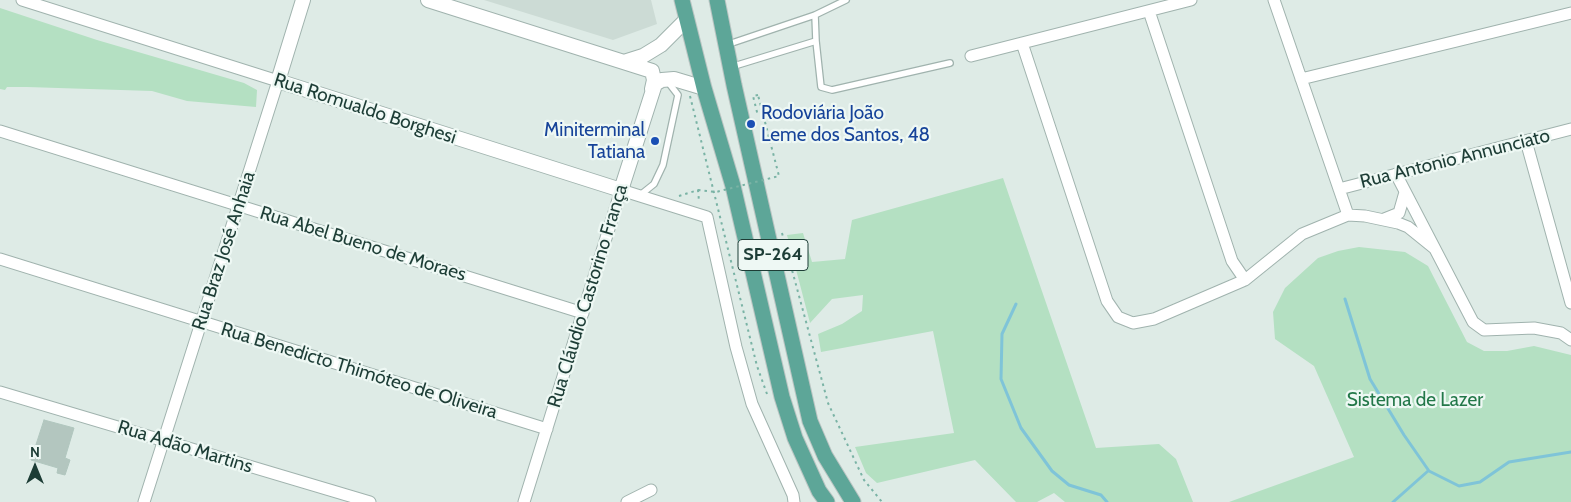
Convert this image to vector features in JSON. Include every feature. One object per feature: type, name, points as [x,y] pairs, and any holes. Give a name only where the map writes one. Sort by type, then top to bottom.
[{"type":"main road","name":"SP-264","points":[[682,0],[704,88],[733,186],[782,397],[795,438],[819,491],[827,502]]},
{"type":"main road","name":"SP-264","points":[[717,0],[810,421],[825,456],[853,502]]},
{"type":"street","name":"Rua Romualdo Borghesi","points":[[22,0],[707,217],[736,347],[752,404],[793,495],[794,502]]},
{"type":"street","name":"Rua Braz José Anhaia","points":[[144,502],[303,0]]},
{"type":"street","points":[[428,0],[652,72]]},
{"type":"street","points":[[971,56],[1191,0]]},
{"type":"street","points":[[1274,0],[1348,215]]},
{"type":"street","points":[[1149,11],[1232,262],[1245,280]]},
{"type":"street","points":[[1301,79],[1571,13]]},
{"type":"street","points":[[624,62],[643,56],[661,45],[687,19]]},
{"type":"street","points":[[1022,43],[1107,301],[1118,317],[1133,323],[1154,318],[1245,280],[1302,234],[1348,215],[1384,219],[1408,227],[1434,248]]},
{"type":"street","name":"Rua Cláudio Castorino França","points":[[524,502],[622,190],[652,89],[654,80],[652,72]]},
{"type":"street","points":[[652,89],[655,84],[670,79],[704,88]]},
{"type":"street","name":"Rua Antonio Annunciato","points":[[1338,189],[1571,130]]},
{"type":"street","name":"Rua Abel Bueno de Moraes","points":[[0,131],[583,313]]},
{"type":"street","points":[[1526,141],[1571,303]]},
{"type":"street","points":[[1396,174],[1473,322],[1484,330],[1534,328],[1561,333],[1571,340]]},
{"type":"street","points":[[1384,219],[1400,213],[1405,192]]},
{"type":"street","name":"Rua Benedicto Thimóteo de Oliveira","points":[[0,259],[547,429]]},
{"type":"street","name":"Rua Adão Martins","points":[[0,392],[370,502]]},
{"type":"street","points":[[627,502],[651,490]]},
{"type":"lane","points":[[726,45],[815,16],[846,0]]},
{"type":"lane","points":[[815,16],[821,87],[824,89],[832,90],[950,63]]},
{"type":"lane","points":[[731,67],[816,41]]},
{"type":"lane","points":[[639,196],[654,184],[663,165],[678,95],[670,79],[652,72]]},
{"type":"path","points":[[679,196],[698,190],[716,192],[779,176],[758,95],[753,96],[758,116]]},
{"type":"path","points":[[766,174],[769,184]]},
{"type":"path","points":[[698,190],[699,201]]},
{"type":"path","points":[[782,230],[828,403],[864,480],[882,502]]},
{"type":"shaded area","points":[[484,0],[651,0],[657,24],[613,40]]},
{"type":"green space","points":[[0,8],[97,40],[244,83],[257,90],[256,107],[187,101],[152,91],[27,87],[0,89]]},
{"type":"green space","points":[[1003,178],[1096,448],[1159,444],[1176,459],[1193,502],[1065,502],[1054,493],[1037,502],[1016,502],[975,460],[877,483],[866,473],[855,447],[954,433],[933,331],[821,352],[818,334],[842,324],[862,311],[863,295],[832,299],[810,323],[787,235],[803,233],[812,262],[845,259],[852,220]]},
{"type":"green space","name":"Sistema de Lazer","points":[[1359,247],[1405,252],[1428,266],[1467,342],[1484,351],[1507,351],[1534,346],[1571,355],[1571,502],[1229,502],[1354,457],[1314,366],[1275,339],[1273,312],[1285,288],[1318,258],[1338,251]]},
{"type":"building","points":[[44,420],[74,428],[65,458],[70,460],[65,475],[57,473],[58,468],[31,460]]},
{"type":"waterway","points":[[1345,299],[1370,379],[1404,435],[1429,471],[1459,486],[1480,482],[1509,462],[1571,452]]},
{"type":"waterway","points":[[1016,304],[1002,334],[1001,379],[1021,428],[1052,471],[1069,485],[1101,495],[1107,502]]},
{"type":"waterway","points":[[1393,502],[1428,471]]},
{"type":"place","name":"Rodoviária João Leme dos Santos, 48","points":[[751,124]]},
{"type":"place","name":"Miniterminal Tatiana","points":[[655,141]]}]
